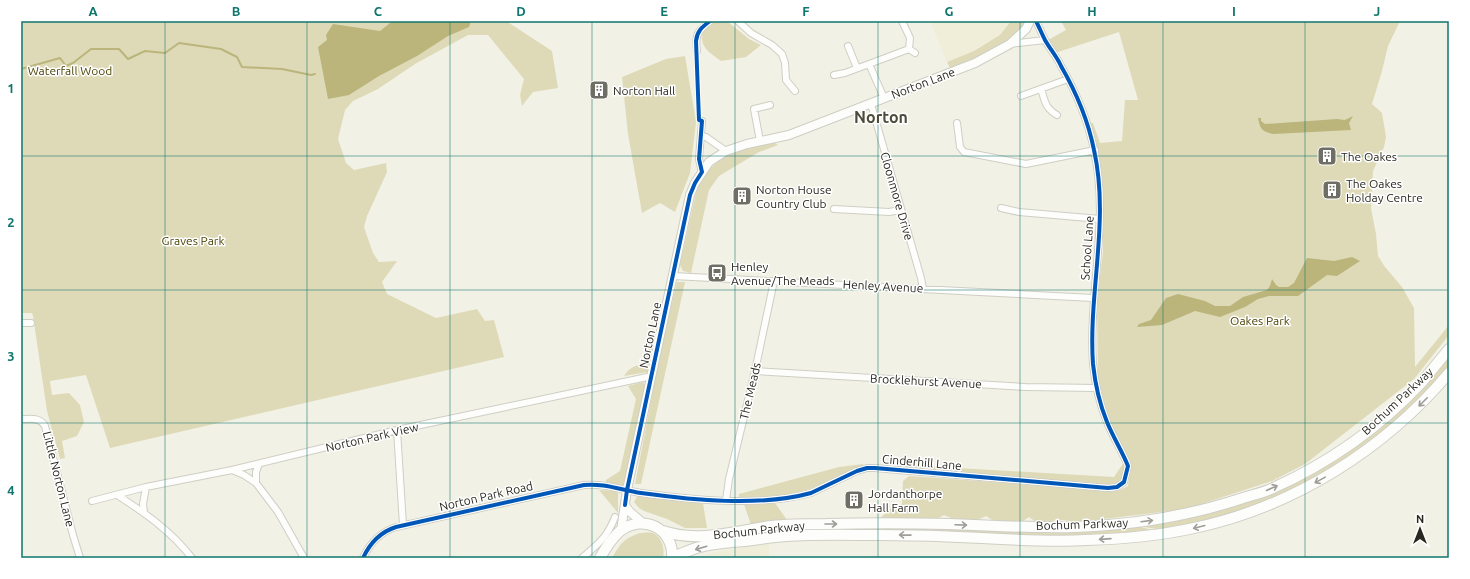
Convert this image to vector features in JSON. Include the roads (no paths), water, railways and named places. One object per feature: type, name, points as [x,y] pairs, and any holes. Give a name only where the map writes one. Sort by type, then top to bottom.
[{"type":"highway","name":"Bochum Parkway","points":[[644,524],[654,526],[675,535],[700,536],[774,526],[916,523],[1077,527],[1140,522],[1180,516],[1268,490],[1302,474],[1337,453],[1365,433],[1390,412],[1421,382],[1449,349]]},
{"type":"highway","name":"Bochum Parkway","points":[[672,558],[702,546],[786,536],[829,534],[1084,540],[1146,536],[1194,528],[1234,517],[1270,504],[1317,482],[1338,470],[1395,428],[1449,373]]},
{"type":"highway","points":[[600,558],[610,542],[621,531],[636,524],[644,524]]},
{"type":"highway","points":[[663,531],[670,542],[672,558]]},
{"type":"street","points":[[697,51],[696,35],[699,30],[710,21]]},
{"type":"street","points":[[738,21],[751,33],[772,45],[782,54],[785,63],[786,80],[795,91]]},
{"type":"street","points":[[834,75],[845,73],[912,51],[910,38],[902,21]]},
{"type":"street","name":"Norton Lane","points":[[621,531],[627,490],[690,195],[695,183],[710,162],[726,151],[760,141],[789,135],[975,63],[1010,44],[1026,29],[1030,21]]},
{"type":"street","name":"School Lane","points":[[1036,21],[1045,40],[1068,78],[1083,111],[1094,150],[1099,182],[1100,219],[1098,266],[1094,298],[1092,336],[1094,365],[1097,388],[1107,422],[1128,466],[1124,482]]},
{"type":"street","points":[[1010,44],[1045,40]]},
{"type":"street","points":[[848,46],[857,68]]},
{"type":"street","points":[[869,64],[884,98]]},
{"type":"street","points":[[1021,96],[1068,78]]},
{"type":"street","points":[[1040,89],[1049,111],[1057,115]]},
{"type":"street","name":"Cloonmore Drive","points":[[871,104],[923,289]]},
{"type":"street","points":[[760,141],[754,109],[770,105]]},
{"type":"street","points":[[702,121],[698,158],[702,172]]},
{"type":"street","points":[[957,123],[960,147],[964,152],[1026,164],[1094,150]]},
{"type":"street","points":[[701,136],[706,137],[726,151]]},
{"type":"street","points":[[1001,208],[1019,212],[1100,219]]},
{"type":"street","points":[[834,209],[889,212],[901,210]]},
{"type":"street","name":"Henley Avenue","points":[[673,276],[1094,298]]},
{"type":"street","name":"The Meads","points":[[726,500],[774,281]]},
{"type":"street","points":[[21,323],[31,323]]},
{"type":"street","name":"Brocklehurst Avenue","points":[[755,371],[1025,387],[1097,388]]},
{"type":"street","name":"Norton Park View","points":[[92,501],[146,487],[259,464],[397,430],[652,376]]},
{"type":"street","name":"Little Norton Lane","points":[[21,419],[38,419],[43,421],[80,558]]},
{"type":"street","points":[[397,430],[403,525]]},
{"type":"street","points":[[256,483],[256,472],[259,464]]},
{"type":"street","name":"Cinderhill Lane","points":[[627,490],[704,500],[768,500],[811,493],[867,468],[1108,488],[1117,487],[1124,482]]},
{"type":"street","points":[[232,470],[244,475],[256,483],[278,512],[304,558]]},
{"type":"street","name":"Norton Park Road","points":[[363,558],[366,551],[377,537],[391,529],[403,525],[584,485],[603,485],[627,490]]},
{"type":"street","points":[[144,512],[143,504],[146,487]]},
{"type":"street","points":[[117,495],[144,512],[165,528],[192,558]]},
{"type":"street","points":[[625,505],[629,511],[644,524]]},
{"type":"street","points":[[582,558],[602,541],[615,517]]},
{"type":"waterway","points":[[21,69],[60,58],[66,66],[73,63],[91,49],[119,49],[128,59],[145,51],[165,53],[179,43],[221,49],[237,57],[242,67],[282,69],[311,75],[315,74]]},
{"type":"place","name":"Norton Hall","points":[[599,90]]},
{"type":"place","name":"The Oakes","points":[[1327,156]]},
{"type":"place","name":"The Oakes Holday Centre","points":[[1332,190]]},
{"type":"place","name":"Norton House Country Club","points":[[742,196]]},
{"type":"place","name":"Henley Avenue/The Meads","points":[[717,273]]},
{"type":"place","name":"Jordanthorpe Hall Farm","points":[[854,500]]},
{"type":"district","name":"Norton","points":[[881,117]]},
{"type":"park label","name":"Waterfall Wood","points":[[70,70]]},
{"type":"park label","name":"Graves Park","points":[[193,240]]},
{"type":"park label","name":"Oakes Park","points":[[1260,320]]}]
